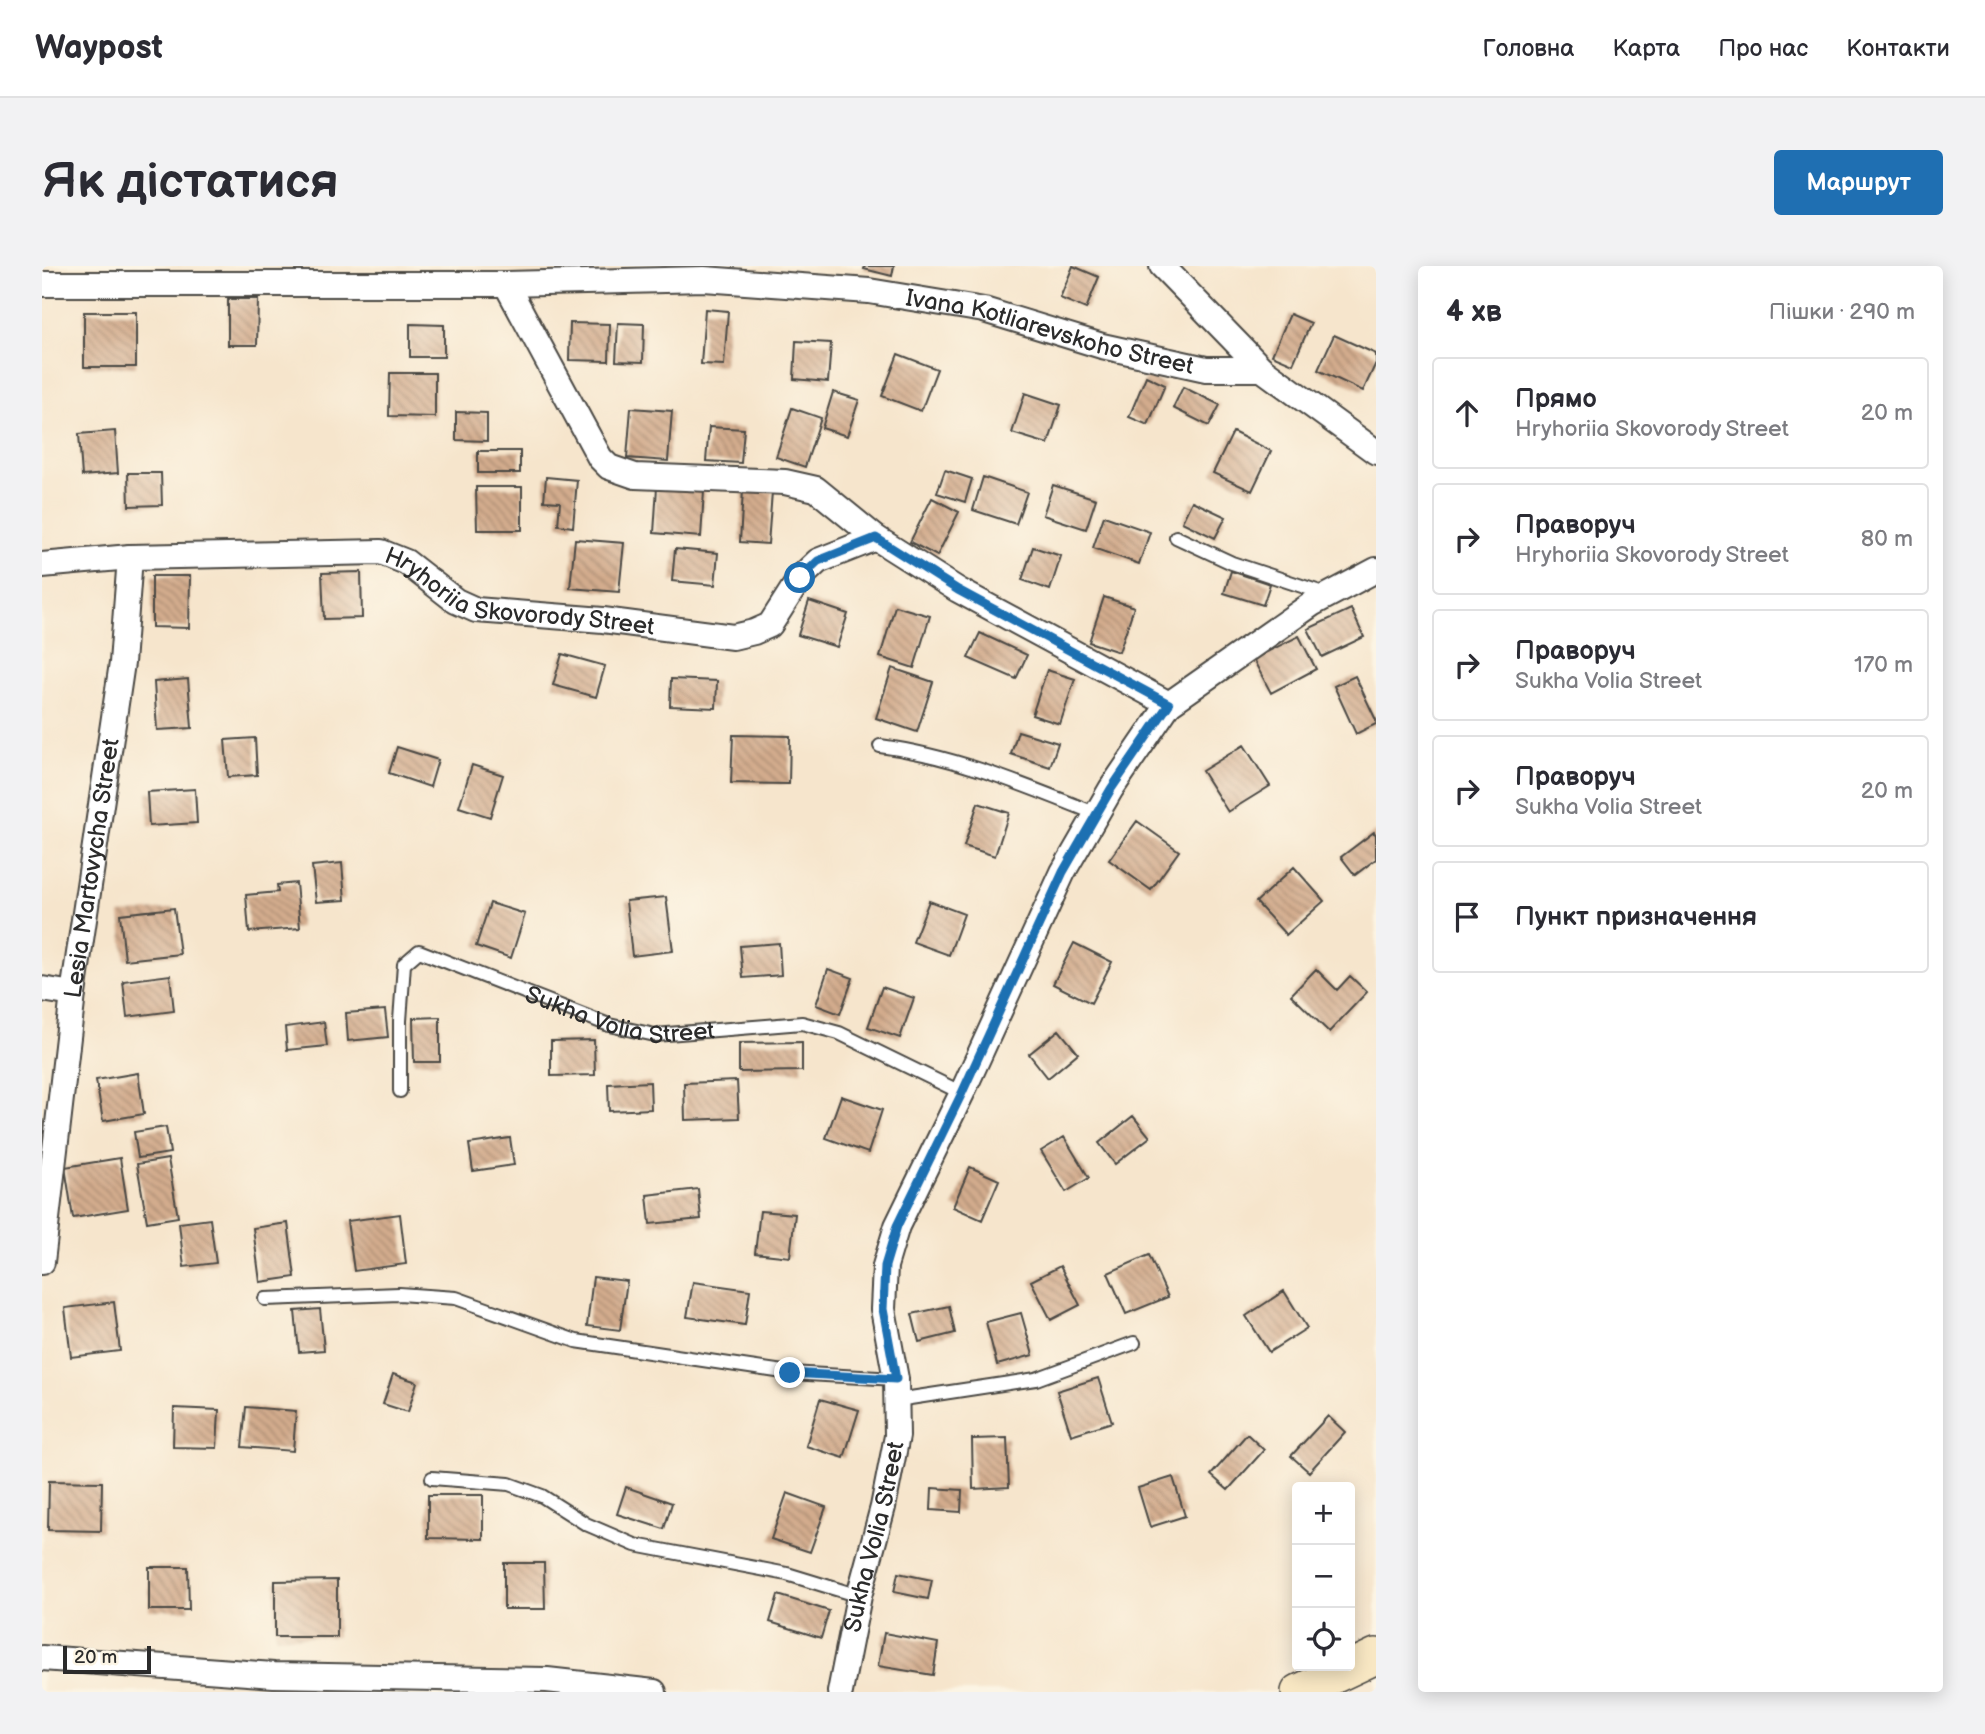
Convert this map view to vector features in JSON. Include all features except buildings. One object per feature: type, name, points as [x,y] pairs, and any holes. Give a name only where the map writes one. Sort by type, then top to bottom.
[{"type":"street","points":[[1162,266],[1262,369],[1376,452]]},
{"type":"street","name":"Ivana Kotliarevskoho Street","points":[[42,284],[506,284],[704,279],[869,291],[984,310],[1102,346],[1206,369],[1262,369]]},
{"type":"street","points":[[506,284],[600,458],[609,467],[635,476],[785,482],[816,489],[876,538],[958,590],[1169,704]]},
{"type":"street","name":"Hryhoriia Skovorody Street","points":[[42,565],[130,557],[381,552],[406,562],[456,601],[476,610],[603,620],[733,637],[770,625],[800,578],[818,561],[876,538]]},
{"type":"street","name":"Lesia Martovycha Street","points":[[42,1262],[73,994],[122,663],[130,557]]},
{"type":"street","name":"Sukha Volia Street","points":[[841,1692],[859,1596],[883,1507],[897,1436],[897,1390],[883,1309],[885,1266],[897,1226],[962,1093],[1063,872],[1111,789],[1169,704],[1312,604],[1376,570]]},
{"type":"street","points":[[42,989],[73,994]]},
{"type":"street","points":[[1299,1692],[1376,1656]]},
{"type":"street","points":[[42,1658],[274,1675],[547,1680],[654,1692]]},
{"type":"lane","points":[[1176,537],[1232,563],[1328,595]]},
{"type":"lane","points":[[880,747],[954,762],[1097,814]]},
{"type":"lane","name":"Sukha Volia Street","points":[[400,1091],[400,1021],[404,964],[419,951],[609,1025],[655,1035],[802,1023],[839,1032],[962,1093]]},
{"type":"lane","points":[[265,1299],[400,1294],[456,1298],[576,1341],[897,1390],[1036,1379],[1133,1343]]},
{"type":"lane","points":[[432,1478],[509,1484],[542,1496],[586,1524],[635,1545],[787,1574],[859,1596]]},
{"type":"route","points":[[790,1373],[896,1379],[883,1309],[885,1266],[897,1226],[962,1093],[1063,872],[1111,789],[1169,704],[958,590],[876,538],[818,561],[800,578]]}]
